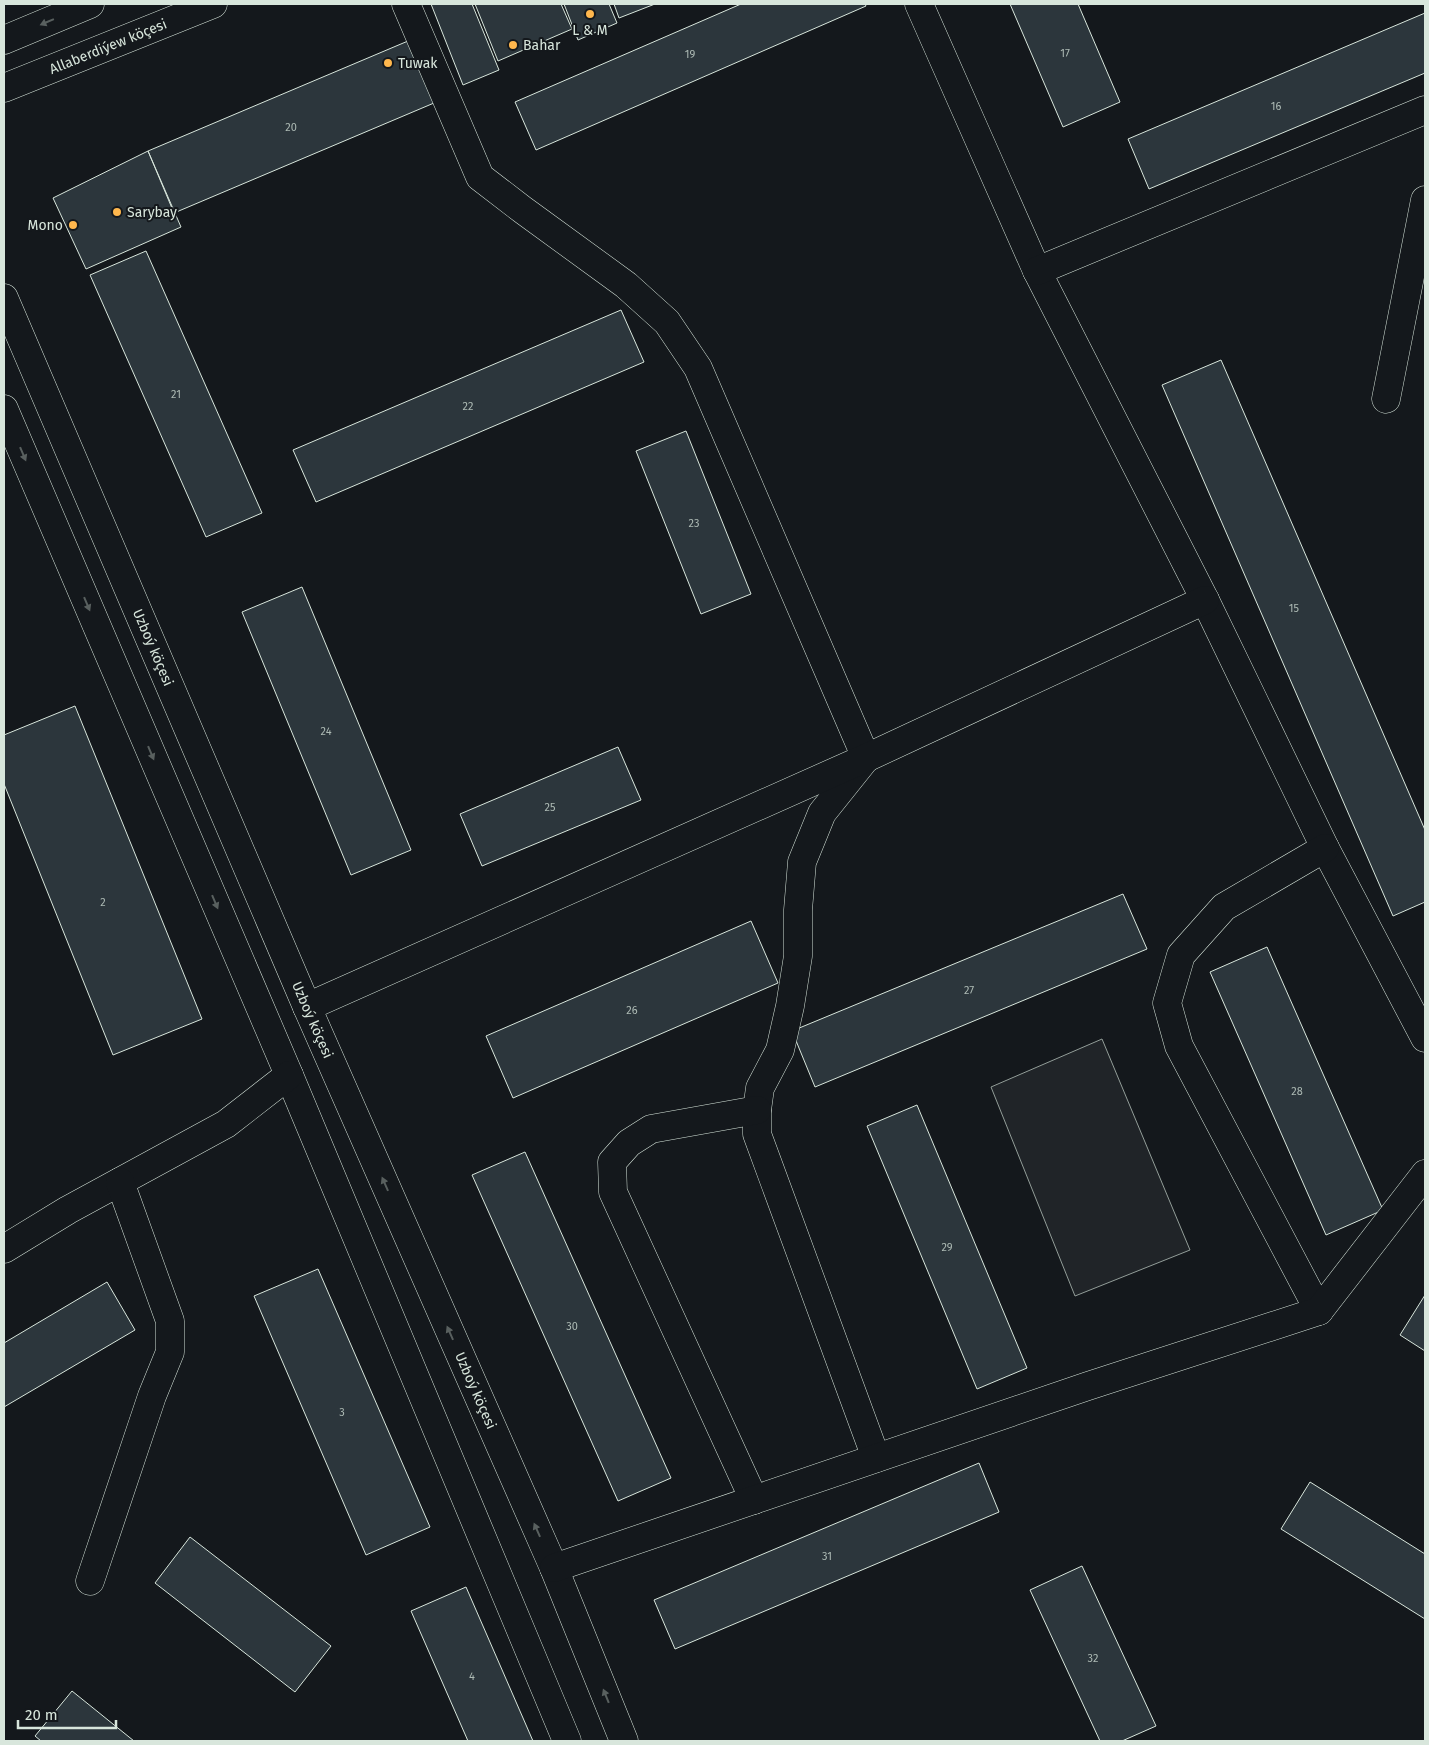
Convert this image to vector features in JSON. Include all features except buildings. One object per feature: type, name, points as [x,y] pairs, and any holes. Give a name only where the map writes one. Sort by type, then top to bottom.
[{"type":"street","points":[[4,40],[90,4]]},
{"type":"street","name":"Allaberdiýew köçesi","points":[[4,88],[213,4]]},
{"type":"street","points":[[406,4],[480,177],[626,285],[667,322],[698,368],[866,758]]},
{"type":"street","points":[[919,4],[1037,271],[1205,600],[1325,848],[1425,1038]]},
{"type":"street","points":[[1037,271],[1425,110]]},
{"type":"street","points":[[1386,398],[1412,274],[1425,200]]},
{"type":"street","name":"Uzboý köçesi","points":[[4,298],[307,1007],[554,1568],[624,1741]]},
{"type":"street","points":[[4,409],[288,1075],[567,1741]]},
{"type":"street","points":[[307,1007],[866,758],[1205,600]]},
{"type":"street","points":[[866,758],[822,813],[802,862],[798,910],[798,956],[790,1006],[780,1050],[760,1088],[757,1110],[757,1134],[876,1458]]},
{"type":"street","points":[[1318,1311],[1179,1046],[1167,1003],[1181,955],[1224,906],[1325,848]]},
{"type":"street","points":[[4,1249],[68,1210],[226,1124],[288,1075]]},
{"type":"street","points":[[754,1500],[613,1192],[612,1162],[629,1142],[651,1129],[757,1110]]},
{"type":"street","points":[[554,1568],[876,1458],[1318,1311],[1425,1174]]},
{"type":"street","points":[[90,1581],[152,1396],[170,1352],[170,1321],[120,1182]]},
{"type":"shaded area","points":[[1102,1039],[1190,1250],[1075,1296],[991,1087]]},
{"type":"place","name":"L & M","points":[[590,14]]},
{"type":"place","name":"Bahar","points":[[513,45]]},
{"type":"place","name":"Tuwak","points":[[388,63]]},
{"type":"place","name":"Sarybay","points":[[117,212]]},
{"type":"place","name":"Mono","points":[[73,225]]}]
